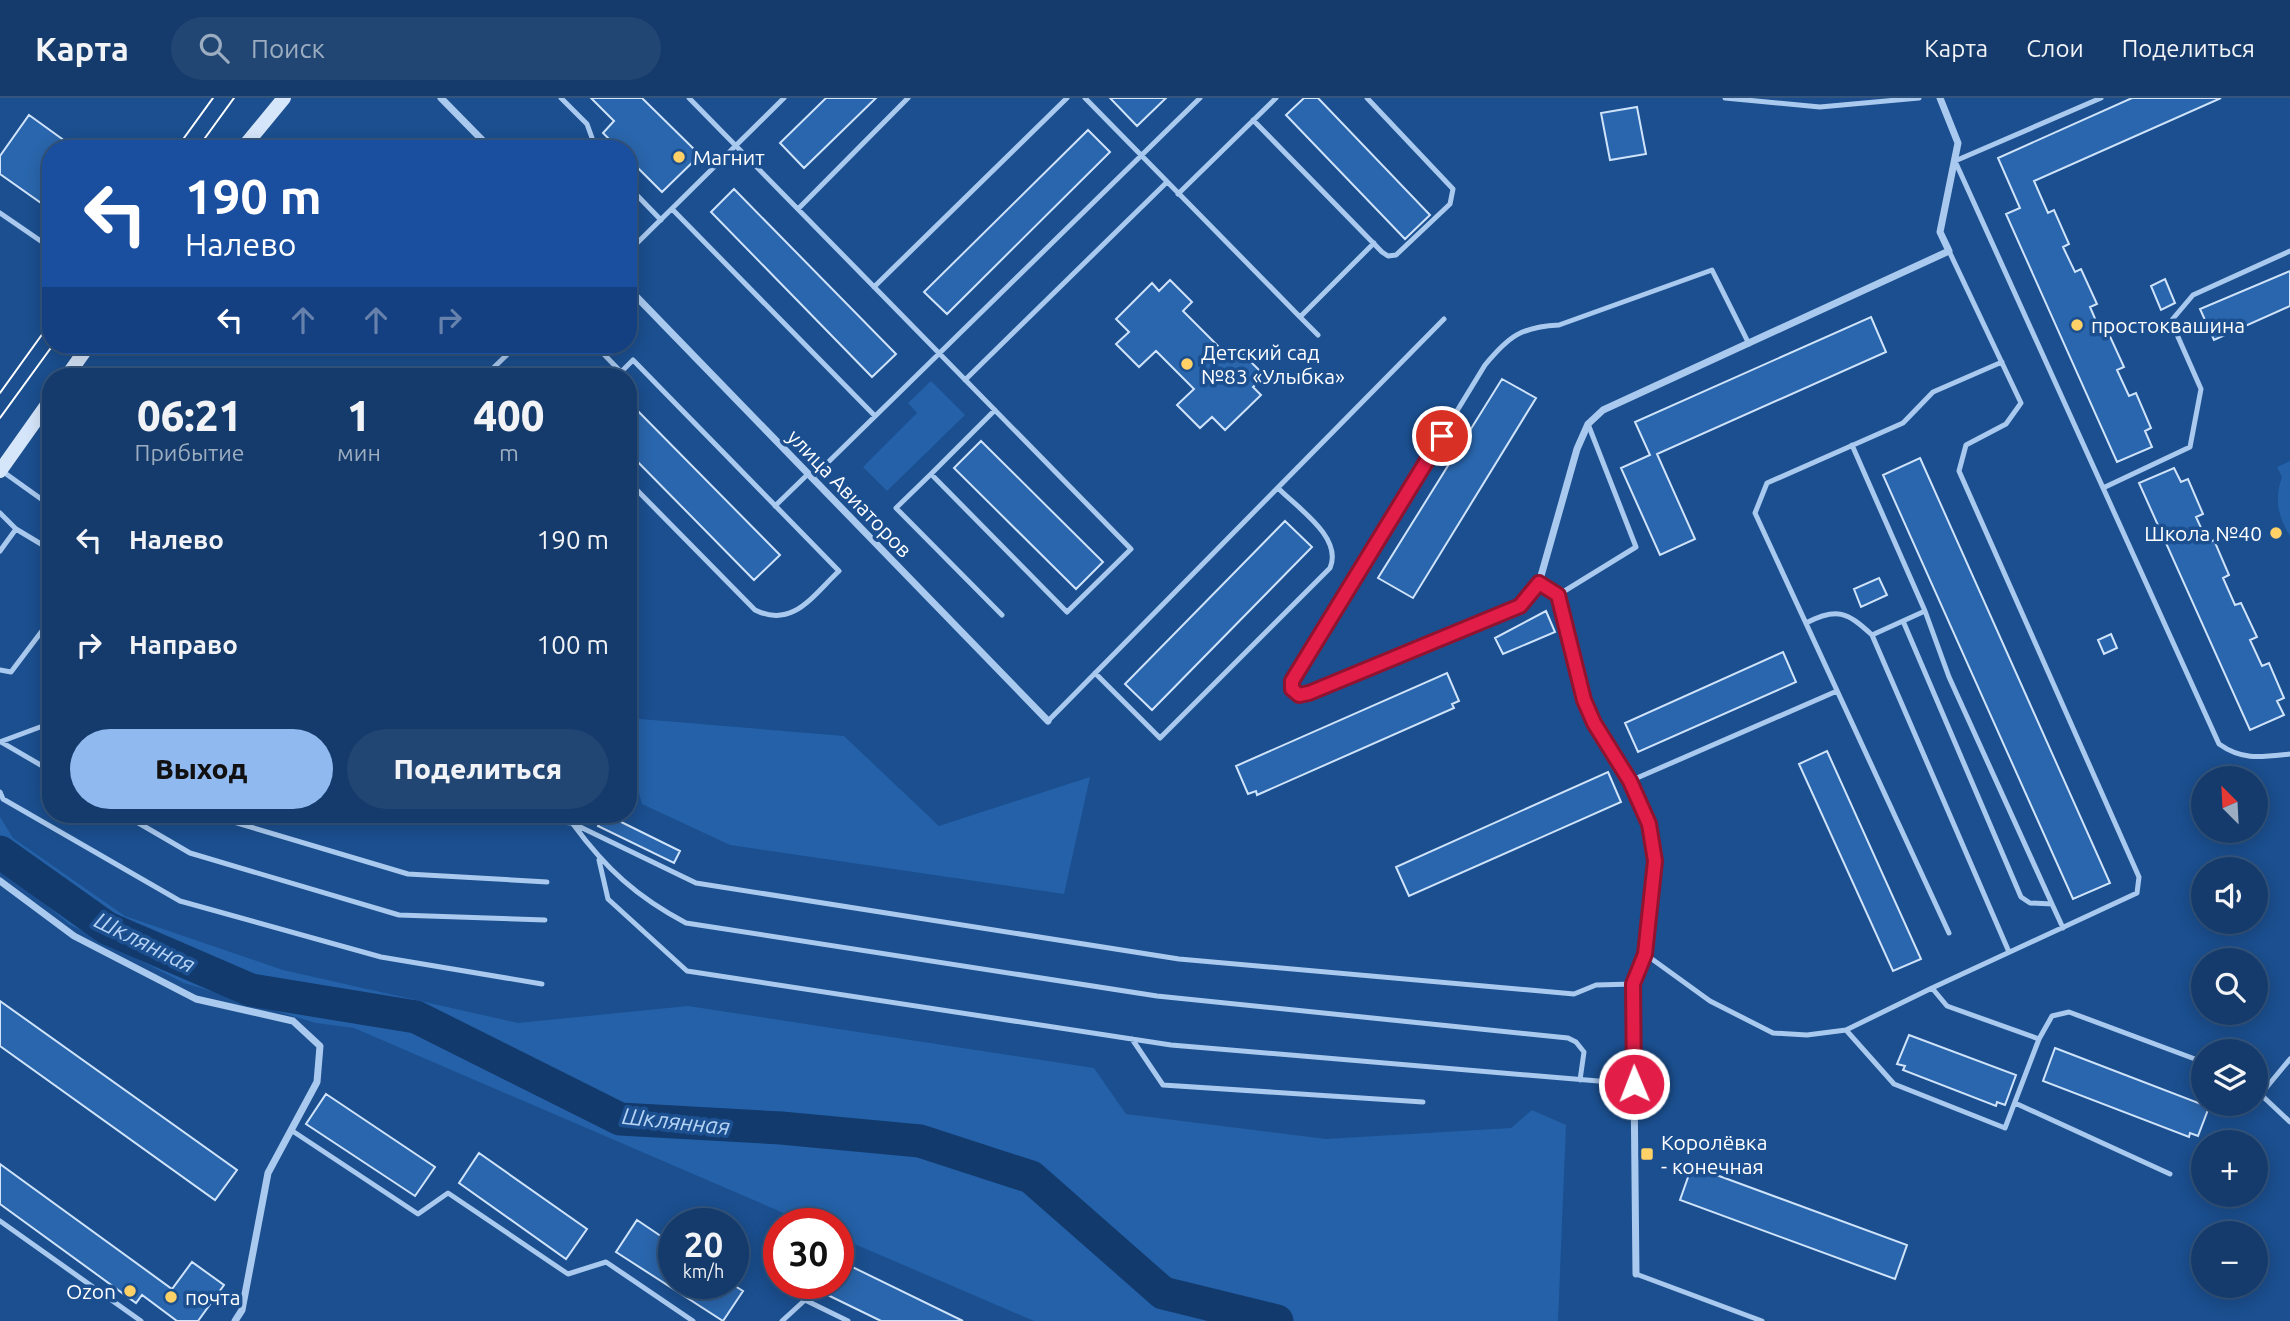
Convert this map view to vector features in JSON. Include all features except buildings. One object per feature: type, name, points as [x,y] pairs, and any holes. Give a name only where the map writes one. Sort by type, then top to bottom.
[{"type":"main road","points":[[249,140],[284,98]]},
{"type":"main road","points":[[0,471],[42,412]]},
{"type":"street","points":[[441,98],[482,140]]},
{"type":"street","points":[[1636,1274],[1633,984],[1645,954],[1655,861],[1649,824],[1630,781],[1594,723],[1584,700],[1558,595],[1539,583],[1577,449],[1588,424],[1603,410],[1949,251],[1940,232],[1958,143],[1940,98]]},
{"type":"street","name":"улица Авиаторов","points":[[637,297],[1048,721]]},
{"type":"street","points":[[0,881],[74,936],[196,999],[293,1021],[320,1046],[317,1082],[268,1173],[242,1310],[235,1321]]},
{"type":"lane","points":[[561,98],[587,124],[593,140]]},
{"type":"lane","points":[[689,98],[1131,549],[1067,612],[931,474]]},
{"type":"lane","points":[[637,243],[784,98]]},
{"type":"lane","points":[[798,209],[908,98]]},
{"type":"lane","points":[[874,287],[1067,98]]},
{"type":"lane","points":[[1085,98],[1318,335]]},
{"type":"lane","points":[[775,506],[875,416],[1199,98]]},
{"type":"lane","points":[[1178,194],[1276,98]]},
{"type":"lane","points":[[1253,120],[1388,256],[1403,250],[1450,204],[1453,189],[1449,181],[1367,98]]},
{"type":"lane","points":[[1725,98],[1820,107],[1919,98]]},
{"type":"lane","points":[[2101,98],[1955,161],[2219,744],[2232,753],[2252,759],[2290,754]]},
{"type":"lane","points":[[965,380],[1167,182]]},
{"type":"lane","points":[[637,196],[661,220]]},
{"type":"lane","points":[[672,209],[875,416]]},
{"type":"lane","points":[[0,213],[42,241]]},
{"type":"lane","points":[[1300,317],[1374,243]]},
{"type":"lane","points":[[1645,954],[1710,1001],[1773,1033],[1807,1035],[1846,1030],[2137,893],[2139,877],[1959,471],[1966,445],[2006,424],[2021,403],[1949,251]]},
{"type":"lane","points":[[2103,488],[2189,447],[2201,389],[2171,321],[2193,295],[2290,251]]},
{"type":"lane","points":[[1539,583],[1520,606],[1309,693],[1299,695],[1292,689],[1292,681],[1485,365],[1501,346],[1517,333],[1534,327],[1559,325],[1712,270],[1749,344]]},
{"type":"lane","points":[[1048,721],[1444,319]]},
{"type":"lane","points":[[493,368],[508,354]]},
{"type":"lane","points":[[602,354],[614,368]]},
{"type":"lane","points":[[625,368],[633,360],[839,571],[795,612],[783,618],[769,617],[755,610],[637,490]]},
{"type":"lane","points":[[1950,933],[1755,513],[1767,483],[1903,423],[1933,392],[2002,362]]},
{"type":"lane","points":[[995,411],[896,508],[1002,615]]},
{"type":"lane","points":[[1558,595],[1636,547],[1588,424]]},
{"type":"lane","points":[[1852,445],[1925,611],[1949,677],[2063,928]]},
{"type":"lane","points":[[0,471],[42,500]]},
{"type":"lane","points":[[1095,673],[1160,738],[1330,568],[1335,557],[1331,543],[1279,489]]},
{"type":"lane","points":[[0,513],[16,529],[42,545]]},
{"type":"lane","points":[[0,551],[16,529]]},
{"type":"lane","points":[[1872,635],[1925,611]]},
{"type":"lane","points":[[1806,622],[1828,612],[1849,616],[1872,635],[2009,952]]},
{"type":"lane","points":[[1903,621],[2021,897],[2029,903],[2052,904]]},
{"type":"lane","points":[[0,670],[11,672],[42,631]]},
{"type":"lane","points":[[1630,781],[1837,691]]},
{"type":"lane","points":[[1,742],[42,726]]},
{"type":"lane","points":[[1,742],[42,766]]},
{"type":"lane","points":[[0,792],[4,799],[42,821]]},
{"type":"lane","points":[[45,823],[180,901],[381,957],[542,984]]},
{"type":"lane","points":[[138,823],[190,853],[399,915],[545,920]]},
{"type":"lane","points":[[237,823],[408,874],[547,882]]},
{"type":"lane","points":[[572,823],[599,860],[647,902],[686,923],[1157,996],[1568,1038],[1576,1042],[1584,1052],[1580,1080]]},
{"type":"lane","points":[[572,823],[696,883],[1179,959],[1574,994],[1596,985],[1633,984]]},
{"type":"lane","points":[[599,860],[608,899],[687,971],[1132,1039],[1634,1084]]},
{"type":"lane","points":[[1932,988],[1947,1006],[2039,1038]]},
{"type":"lane","points":[[1846,1030],[1894,1084],[2005,1128],[2039,1038],[2052,1016],[2069,1012],[2191,1058]]},
{"type":"lane","points":[[1132,1039],[1163,1085],[1423,1102]]},
{"type":"lane","points":[[2268,1082],[2290,1059]]},
{"type":"lane","points":[[2268,1101],[2290,1122]]},
{"type":"lane","points":[[2015,1103],[2170,1174]]},
{"type":"lane","points":[[291,1130],[418,1214],[448,1193],[568,1273],[606,1262],[693,1321]]},
{"type":"lane","points":[[0,1221],[142,1321]]},
{"type":"lane","points":[[1636,1274],[1762,1321]]},
{"type":"lane","points":[[782,1321],[804,1300],[848,1321]]},
{"type":"shaded area","points":[[931,381],[965,415],[887,491],[863,467],[917,413],[908,403]]},
{"type":"shaded area","points":[[2290,461],[2290,536],[2278,508],[2282,477],[2277,467]]},
{"type":"shaded area","points":[[637,719],[844,736],[939,826],[1090,777],[1064,894],[730,845],[642,804],[637,786]]},
{"type":"shaded area","points":[[0,817],[13,838],[125,916],[283,970],[518,1023],[688,1006],[1094,1068],[1126,1114],[1326,1139],[1511,1128],[1532,1110],[1566,1125],[1558,1321],[1034,1321],[854,1244],[854,1208],[772,1208],[354,1028],[316,1023],[184,983],[69,924],[0,866]]},
{"type":"waterway","name":"Шклянная","points":[[0,852],[107,928],[251,990],[416,1017],[620,1119],[781,1128],[920,1141],[1031,1177],[1163,1293],[1277,1321]]},
{"type":"tram line","points":[[183,140],[213,98]]},
{"type":"tram line","points":[[204,140],[234,98]]},
{"type":"tram line","points":[[0,393],[42,335]]},
{"type":"tram line","points":[[0,418],[46,354]]},
{"type":"place","name":"Магнит","points":[[679,157]]},
{"type":"place","name":"простоквашина","points":[[2077,325]]},
{"type":"place","name":"Детский сад №83 «Улыбка»","points":[[1187,364]]},
{"type":"place","name":"Школа №40","points":[[2276,533]]},
{"type":"place","name":"Королёвка - конечная","points":[[1647,1154]]},
{"type":"place","name":"Ozon","points":[[130,1291]]},
{"type":"place","name":"почта","points":[[171,1297]]},
{"type":"route","points":[[1442,436],[1292,681],[1292,689],[1299,695],[1309,693],[1520,606],[1539,583],[1558,595],[1584,700],[1594,723],[1630,781],[1649,824],[1655,861],[1645,954],[1633,984],[1634,1084]]}]
